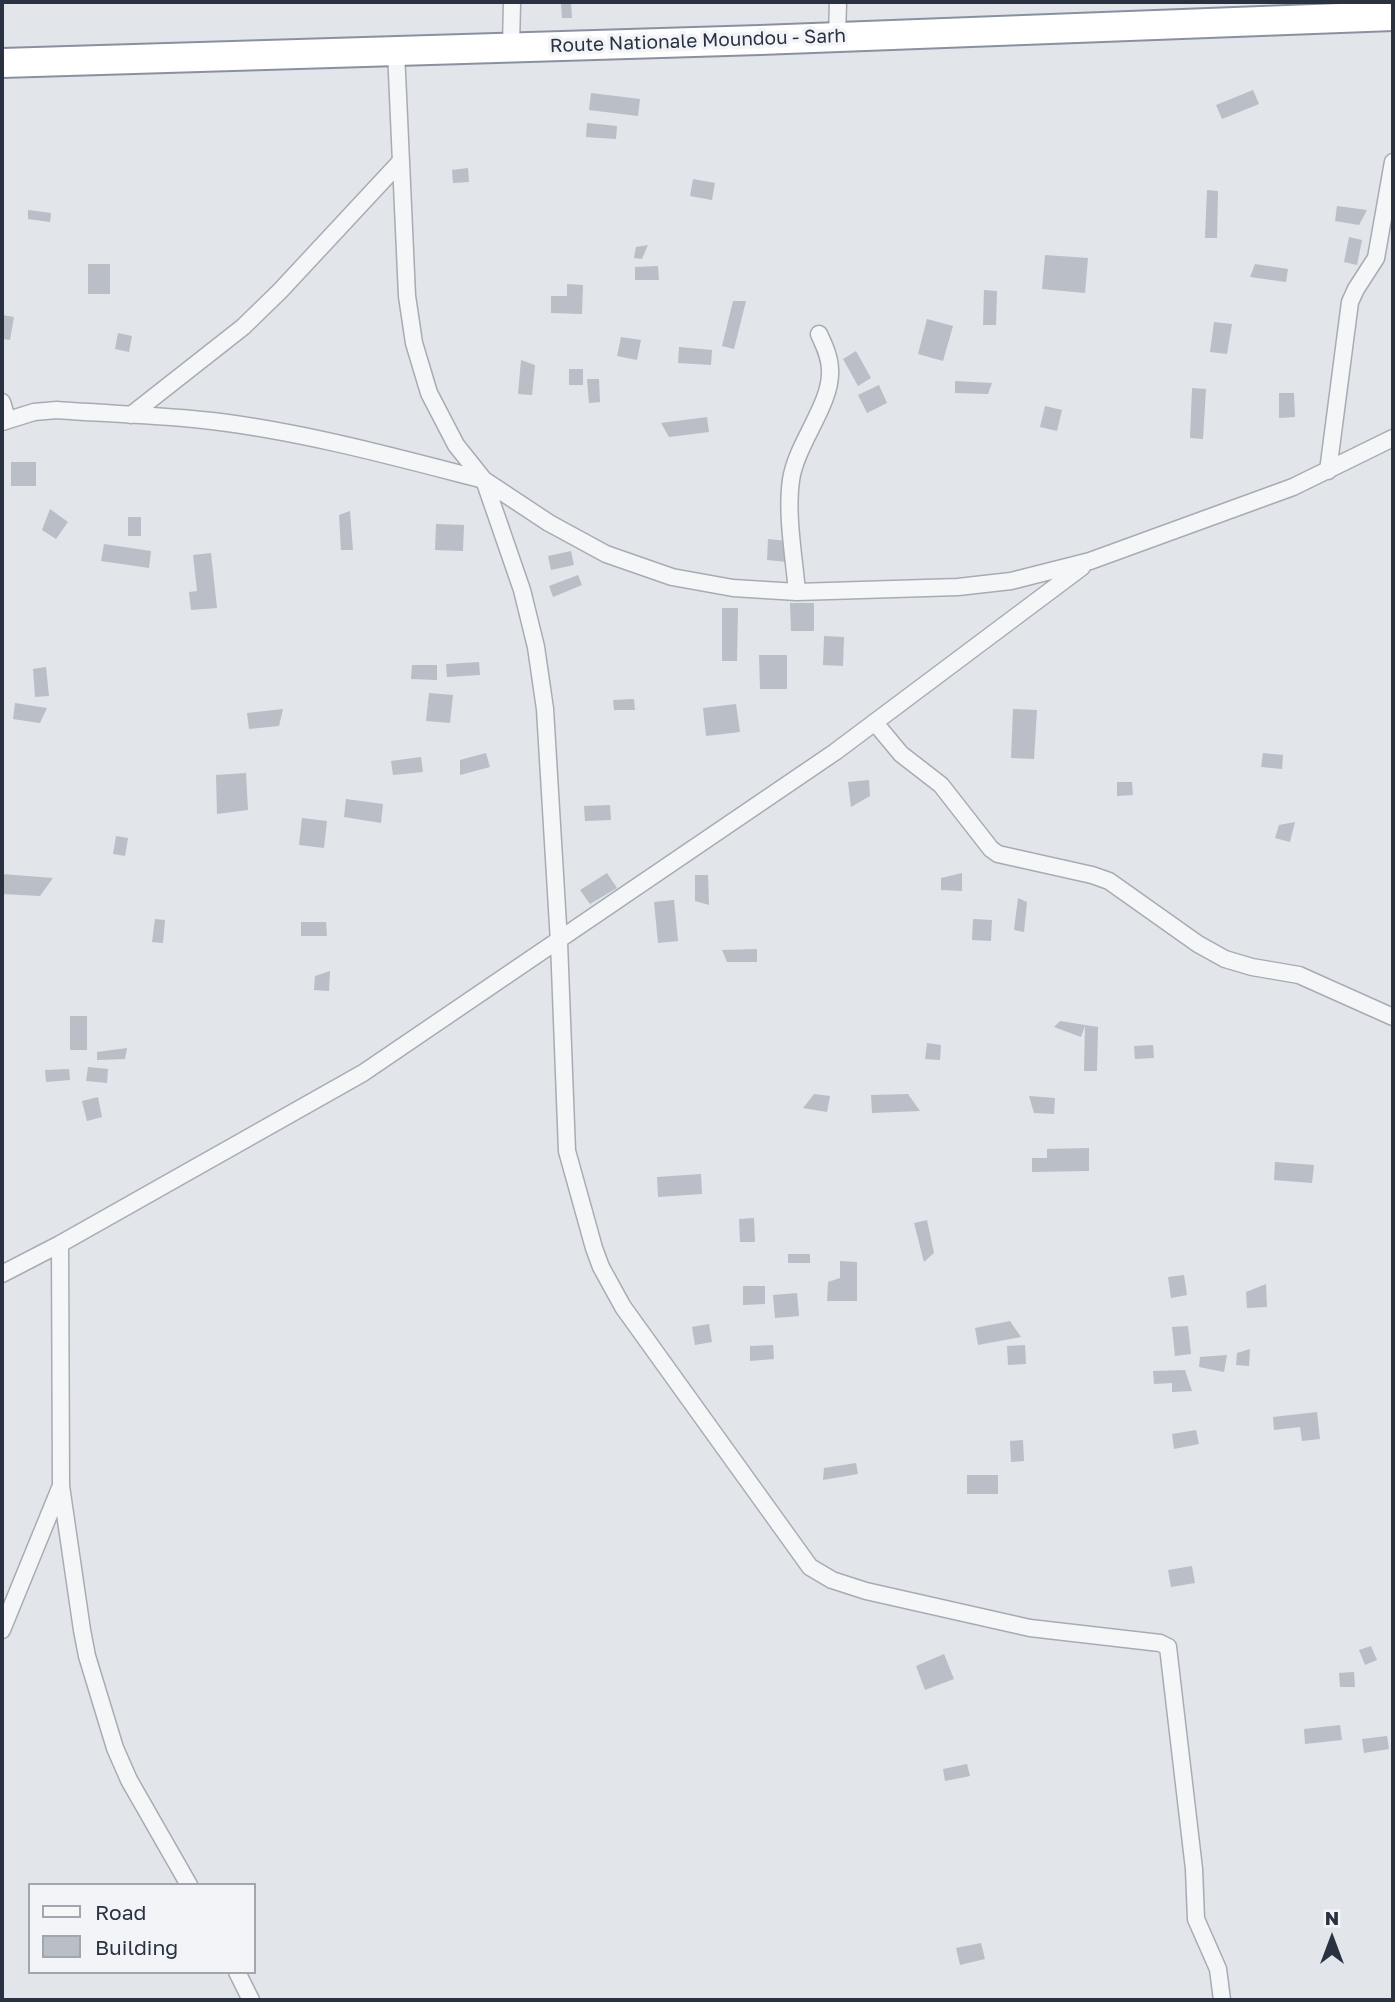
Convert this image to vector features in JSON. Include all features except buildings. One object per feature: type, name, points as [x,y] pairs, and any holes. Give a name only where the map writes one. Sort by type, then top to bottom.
[{"type":"highway","name":"Route Nationale Moundou - Sarh","points":[[2,63],[836,37],[1393,16]]},
{"type":"street","points":[[511,47],[512,2]]},
{"type":"street","points":[[836,37],[838,2]]},
{"type":"street","points":[[396,51],[407,296],[414,342],[429,393],[456,445],[484,480],[549,523],[606,554],[672,577],[733,588],[797,592],[958,587],[1011,581],[1090,561],[1293,487],[1393,438]]},
{"type":"street","points":[[131,415],[243,327],[401,161]]},
{"type":"street","points":[[1328,471],[1350,302],[1376,258],[1393,162]]},
{"type":"street","points":[[797,592],[791,479],[795,461],[829,387],[827,353],[819,334]]},
{"type":"street","points":[[2,402],[4,421],[34,412],[57,410],[211,421],[268,430],[484,480]]},
{"type":"street","points":[[484,480],[522,590],[536,647],[545,709],[559,942],[567,1150],[601,1267],[623,1307],[810,1567],[832,1580],[866,1591],[992,1620],[1048,1631],[1160,1643],[1168,1647],[1194,1869],[1196,1919],[1218,1969],[1222,2000]]},
{"type":"street","points":[[2,1274],[363,1073],[876,724],[1090,561]]},
{"type":"street","points":[[876,724],[901,754],[941,785],[991,849],[998,854],[1110,881],[1198,944],[1225,959],[1298,975],[1393,1017]]},
{"type":"street","points":[[60,1244],[61,1486],[87,1656],[129,1780],[188,1883]]},
{"type":"street","points":[[2,1630],[61,1486]]},
{"type":"street","points":[[238,1974],[251,2000]]}]
